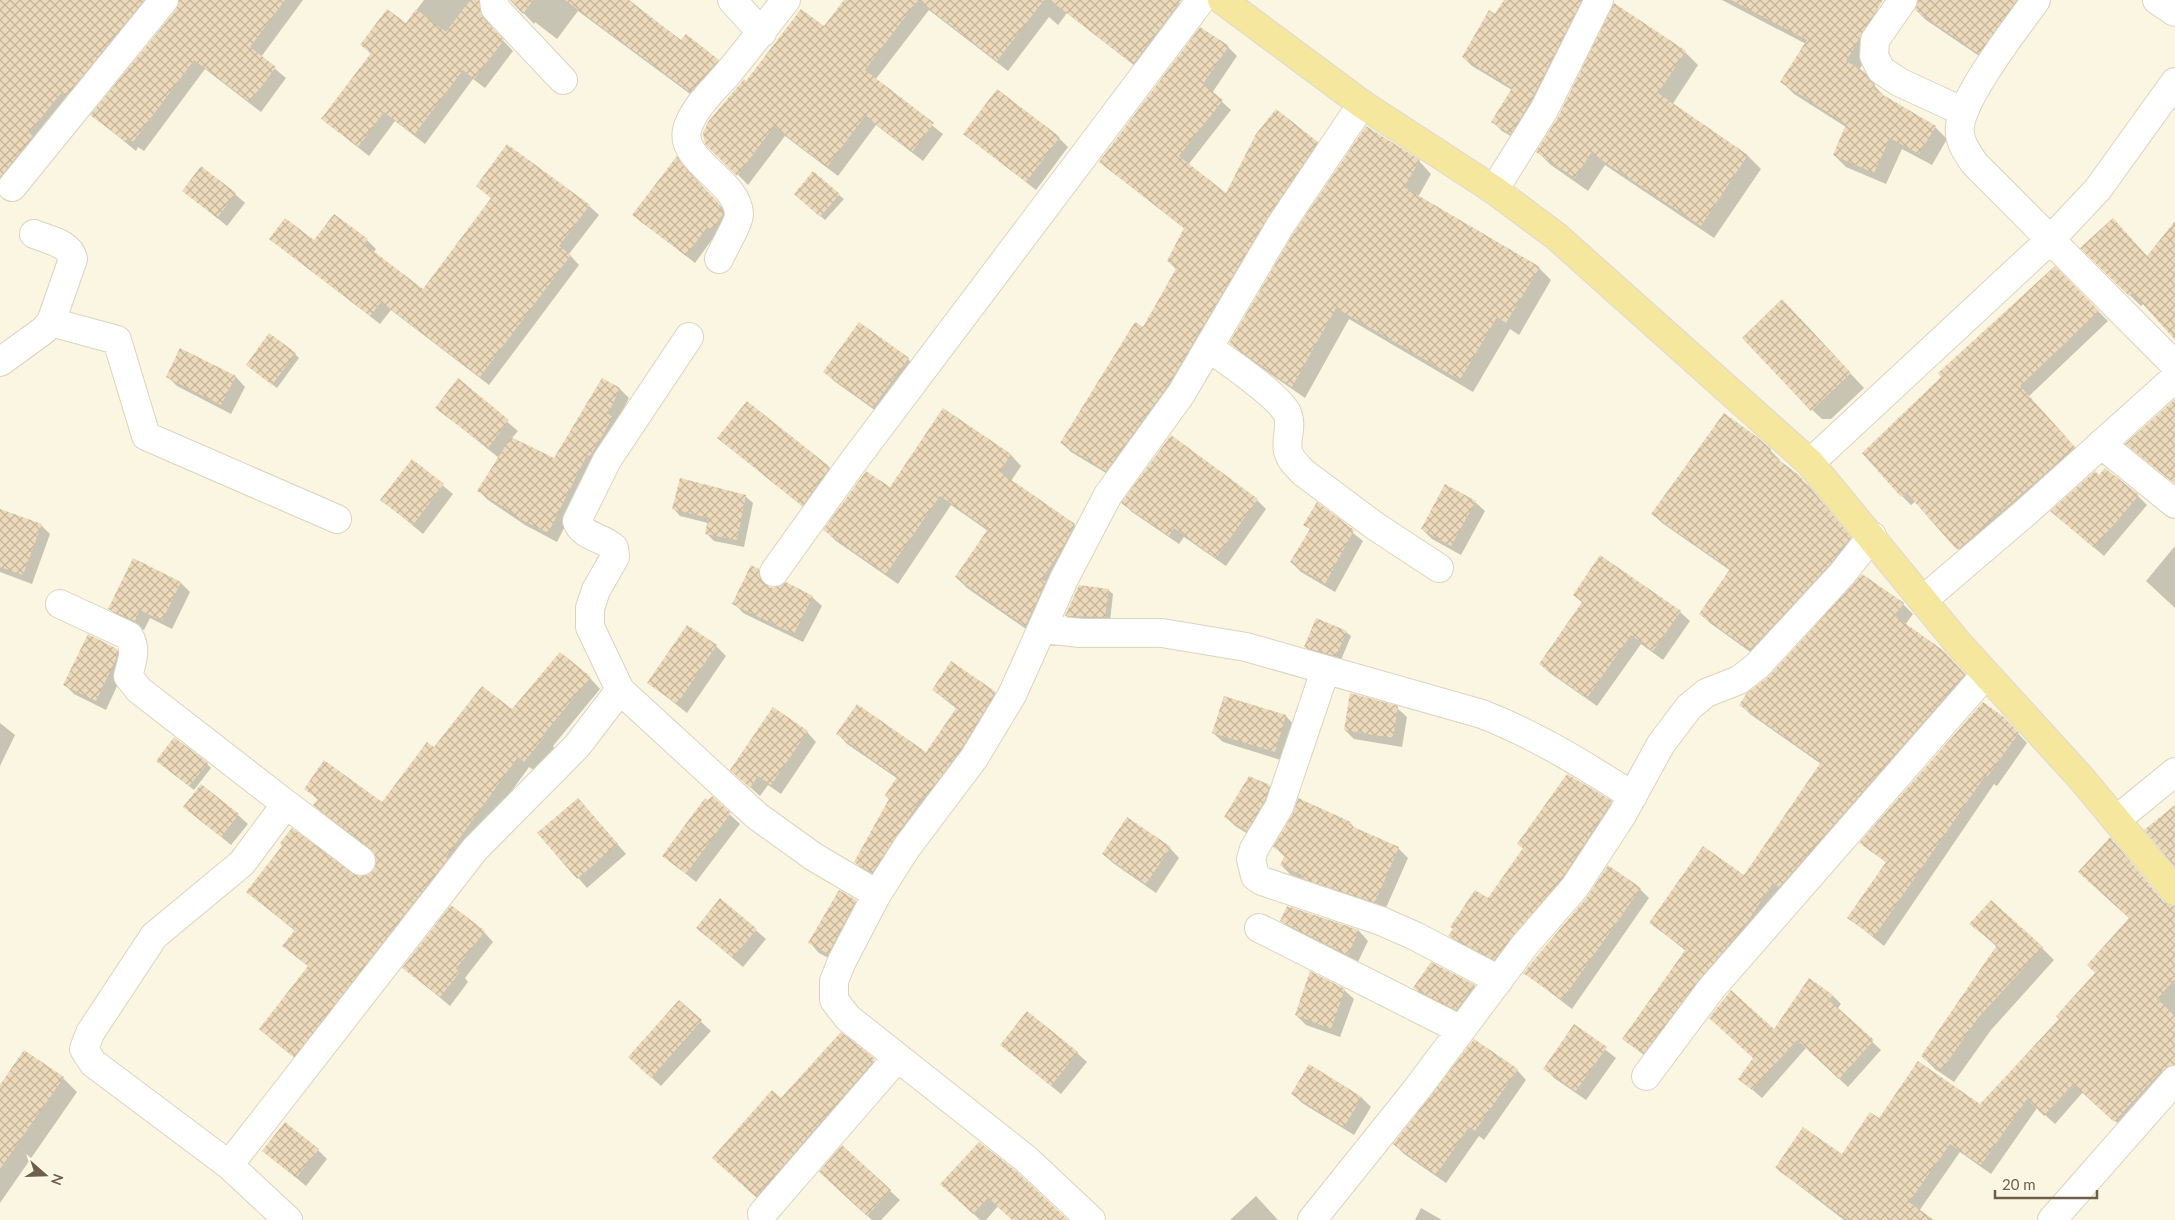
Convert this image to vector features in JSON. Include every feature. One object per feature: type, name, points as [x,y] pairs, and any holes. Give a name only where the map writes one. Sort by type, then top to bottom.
[{"type":"main road","points":[[1222,0],[1362,104],[1494,190],[1556,236],[1810,463],[1986,674],[2081,778],[2175,891]]},
{"type":"street","points":[[12,187],[164,0]]},
{"type":"street","points":[[494,0],[495,8],[562,80]]},
{"type":"street","points":[[732,0],[762,33]]},
{"type":"street","points":[[719,259],[739,215],[735,198],[695,155],[687,143],[687,130],[696,110],[762,33],[786,0]]},
{"type":"street","points":[[774,572],[862,450],[1201,0]]},
{"type":"street","points":[[1494,190],[1544,110],[1600,0]]},
{"type":"street","points":[[2036,0],[1979,83],[1964,112],[1960,124],[1960,136],[1964,149],[1974,163],[2175,365]]},
{"type":"street","points":[[2157,0],[2175,12]]},
{"type":"street","points":[[1899,1],[1875,40],[1874,56],[1881,70],[1899,82],[1964,112]]},
{"type":"street","points":[[1810,463],[2051,239],[2098,189],[2175,82]]},
{"type":"street","points":[[1091,1220],[1026,1159],[848,1018],[834,1000],[834,980],[842,961],[878,894],[907,847],[988,736],[1012,695],[1064,578],[1108,495],[1181,394],[1210,348],[1280,226],[1317,168],[1362,104]]},
{"type":"street","points":[[0,362],[44,330],[51,322],[74,259],[72,252],[66,247],[34,234]]},
{"type":"street","points":[[51,322],[117,340],[146,436],[337,519]]},
{"type":"street","points":[[689,337],[607,460],[576,521],[584,531],[609,543],[614,548],[614,557],[596,590],[590,608],[590,627],[620,690],[758,816],[814,857],[878,894]]},
{"type":"street","points":[[1210,348],[1285,411],[1290,422],[1287,450],[1293,462],[1304,473],[1375,526],[1439,568]]},
{"type":"street","points":[[1923,600],[2025,513],[2175,378]]},
{"type":"street","points":[[2101,444],[2175,504]]},
{"type":"street","points":[[1312,1220],[1417,1089],[1524,946],[1575,887],[1633,796],[1661,744],[1689,706],[1706,693],[1739,680],[1757,666],[1842,574],[1872,536]]},
{"type":"street","points":[[60,604],[129,636],[134,645],[134,653],[128,676],[139,690],[361,861]]},
{"type":"street","points":[[1042,629],[1080,633],[1162,633],[1246,647],[1473,712],[1510,725],[1544,741],[1633,796]]},
{"type":"street","points":[[1325,671],[1279,806],[1254,849],[1251,859],[1255,876],[1270,884],[1381,921],[1416,936],[1499,980]]},
{"type":"street","points":[[1646,1076],[1711,989],[1986,674]]},
{"type":"street","points":[[229,1164],[475,849],[577,746],[620,690]]},
{"type":"street","points":[[2116,820],[2175,772]]},
{"type":"street","points":[[286,804],[242,863],[154,936],[90,1033],[84,1049],[93,1062],[229,1164],[288,1220]]},
{"type":"street","points":[[1259,928],[1461,1030]]},
{"type":"street","points":[[762,1214],[898,1058]]},
{"type":"street","points":[[2052,1220],[2175,1080]]},
{"type":"building","points":[[0,0],[144,0],[66,96],[61,93],[29,133],[33,136],[0,177]]},
{"type":"building","points":[[179,0],[285,0],[250,47],[276,67],[250,102],[194,60],[133,142],[128,138],[125,141],[90,115],[176,10]]},
{"type":"building","points":[[470,0],[479,0],[483,18],[504,40],[474,79],[463,70],[414,135],[384,112],[358,147],[321,119],[371,53],[360,45],[387,9],[406,23],[416,9],[446,32]]},
{"type":"building","points":[[510,0],[533,0],[523,14]]},
{"type":"building","points":[[565,0],[629,0],[681,40],[686,34],[719,60],[690,92]]},
{"type":"building","points":[[844,0],[918,0],[865,70],[934,123],[912,152],[865,116],[827,167],[774,126],[737,176],[705,144],[703,133],[708,122],[744,79],[746,81],[801,9],[824,26]]},
{"type":"building","points":[[918,0],[1044,0],[997,61]]},
{"type":"building","points":[[1050,0],[1181,0],[1133,64]]},
{"type":"building","points":[[1504,0],[1582,0],[1530,102],[1511,134],[1491,122],[1512,88],[1462,57],[1489,10],[1495,14]]},
{"type":"building","points":[[1731,0],[1883,0],[1846,61],[1865,72],[1875,85],[1873,89],[1936,126],[1919,154],[1890,138],[1874,173],[1833,155],[1846,124],[1780,82],[1807,40]]},
{"type":"building","points":[[1918,0],[2017,0],[1979,54],[1915,10]]},
{"type":"building","points":[[1614,3],[1686,51],[1658,93],[1748,155],[1701,226],[1591,153],[1575,178],[1536,152],[1558,117]]},
{"type":"building","points":[[1200,27],[1229,46],[1203,84],[1223,100],[1179,156],[1226,193],[1256,134],[1276,109],[1318,142],[1267,218],[1168,385],[1106,471],[1060,443],[1135,322],[1143,327],[1177,267],[1167,261],[1184,228],[1099,162]]},
{"type":"building","points":[[997,89],[1060,137],[1026,182],[963,134]]},
{"type":"building","points":[[1366,126],[1420,160],[1404,187],[1540,267],[1506,323],[1497,317],[1460,380],[1336,308],[1292,387],[1229,343],[1293,234]]},
{"type":"building","points":[[507,144],[590,205],[559,246],[571,255],[480,377],[381,302],[370,316],[269,239],[285,218],[314,240],[334,214],[368,239],[364,244],[423,289],[491,198],[476,186]]},
{"type":"building","points":[[677,156],[688,172],[717,201],[723,214],[711,231],[707,227],[686,256],[632,215]]},
{"type":"building","points":[[201,166],[236,193],[217,218],[182,191]]},
{"type":"building","points":[[813,171],[840,194],[820,217],[794,194]]},
{"type":"building","points":[[2113,218],[2147,256],[2175,221],[2175,340],[2133,293],[2129,296],[2080,248]]},
{"type":"building","points":[[2055,266],[2099,311],[2020,386],[2075,447],[1957,550],[1906,492],[1901,497],[1862,453],[1941,377],[1938,373]]},
{"type":"building","points":[[1782,299],[1851,373],[1811,411],[1742,338]]},
{"type":"building","points":[[859,322],[909,358],[873,407],[823,372]]},
{"type":"building","points":[[269,333],[296,353],[272,385],[246,365]]},
{"type":"building","points":[[180,348],[236,376],[221,405],[166,377]]},
{"type":"building","points":[[458,378],[509,420],[488,448],[435,408]]},
{"type":"building","points":[[602,378],[620,388],[608,414],[613,417],[590,456],[587,455],[548,533],[514,516],[515,514],[477,491],[511,437],[554,458]]},
{"type":"building","points":[[2175,399],[2175,484],[2125,444]]},
{"type":"building","points":[[747,401],[830,467],[802,506],[717,438]]},
{"type":"building","points":[[943,408],[1011,454],[1000,472],[1075,524],[1060,552],[1041,580],[1046,581],[1025,626],[955,577],[988,529],[940,496],[886,574],[823,530],[866,471],[890,487]]},
{"type":"building","points":[[1724,413],[1757,437],[1771,449],[1769,453],[1799,475],[1818,498],[1817,500],[1825,505],[1851,537],[1830,564],[1750,650],[1699,614],[1730,569],[1651,514]]},
{"type":"building","points":[[1171,435],[1258,499],[1216,558],[1174,528],[1169,536],[1121,503]]},
{"type":"building","points":[[412,459],[444,484],[413,525],[380,500]]},
{"type":"building","points":[[2105,468],[2139,495],[2094,548],[2050,511],[2095,471],[2099,475]]},
{"type":"building","points":[[680,478],[746,495],[737,540],[705,534],[708,518],[672,509]]},
{"type":"building","points":[[1445,484],[1476,501],[1451,546],[1421,529]]},
{"type":"building","points":[[1317,502],[1354,530],[1325,584],[1290,562],[1310,529],[1303,525]]},
{"type":"building","points":[[0,509],[42,524],[23,575],[0,567]]},
{"type":"building","points":[[1600,555],[1681,611],[1653,651],[1631,635],[1587,698],[1539,664],[1582,602],[1573,595]]},
{"type":"building","points":[[133,558],[181,582],[162,621],[140,610],[135,621],[108,609]]},
{"type":"building","points":[[751,565],[759,569],[760,578],[765,585],[773,588],[786,582],[813,596],[794,634],[732,604]]},
{"type":"building","points":[[1862,574],[1904,603],[1895,616],[1944,651],[1965,674],[1779,887],[1773,883],[1746,924],[1699,980],[1643,1054],[1622,1039],[1686,949],[1649,923],[1703,846],[1744,875],[1821,762],[1739,705],[1747,693],[1768,677]]},
{"type":"building","points":[[1079,585],[1109,589],[1105,617],[1065,616]]},
{"type":"building","points":[[1316,618],[1347,631],[1336,656],[1304,647]]},
{"type":"building","points":[[687,625],[717,645],[677,704],[647,683]]},
{"type":"building","points":[[88,634],[117,649],[116,659],[96,701],[63,685]]},
{"type":"building","points":[[560,652],[591,677],[543,735],[545,736],[524,762],[518,757],[446,857],[448,858],[294,1057],[259,1029],[308,966],[282,946],[295,930],[246,892],[282,846],[280,843],[292,828],[359,876],[367,875],[374,870],[376,862],[375,855],[371,849],[313,805],[318,799],[304,789],[324,760],[382,802],[427,742],[434,747],[482,686],[512,709]]},
{"type":"building","points":[[951,661],[996,692],[961,749],[925,798],[923,796],[872,873],[854,862],[889,799],[885,795],[897,777],[836,734],[857,704],[926,752],[957,707],[932,690]]},
{"type":"building","points":[[1350,693],[1398,706],[1393,738],[1344,730]]},
{"type":"building","points":[[1224,696],[1286,715],[1275,752],[1212,733]]},
{"type":"building","points":[[1983,702],[2004,717],[2019,733],[1987,777],[1985,776],[1874,937],[1847,918],[1886,862],[1859,843]]},
{"type":"building","points":[[773,707],[808,731],[771,785],[758,776],[750,788],[730,770]]},
{"type":"building","points":[[174,737],[208,763],[189,786],[156,761]]},
{"type":"building","points":[[1567,774],[1612,801],[1562,878],[1494,960],[1448,936],[1453,929],[1450,927],[1475,890],[1488,898],[1523,848],[1517,844]]},
{"type":"building","points":[[1249,776],[1270,785],[1265,800],[1247,831],[1224,817]]},
{"type":"building","points":[[201,784],[239,814],[221,837],[183,807]]},
{"type":"building","points":[[712,796],[731,813],[686,874],[662,856],[705,798],[708,800]]},
{"type":"building","points":[[578,798],[618,844],[577,879],[537,833]]},
{"type":"building","points":[[1298,798],[1351,822],[1349,825],[1399,847],[1376,900],[1373,902],[1301,878],[1302,875],[1280,865],[1285,855],[1273,847],[1292,815]]},
{"type":"building","points":[[2175,805],[2175,867],[2144,830]]},
{"type":"building","points":[[1127,817],[1171,847],[1146,884],[1102,854]]},
{"type":"building","points":[[2110,837],[2163,901],[2175,906],[2175,979],[2157,999],[2175,1015],[2175,1065],[2161,1071],[2114,1122],[2073,1084],[2044,1116],[2027,1099],[1981,1165],[1950,1144],[1909,1202],[1934,1220],[1848,1220],[1775,1168],[1803,1127],[1842,1154],[1870,1112],[1879,1118],[1918,1061],[1980,1104],[2059,1019],[2056,1016],[2095,973],[2087,965],[2129,918],[2078,872]]},
{"type":"building","points":[[1608,865],[1641,888],[1562,1000],[1523,973],[1587,897]]},
{"type":"building","points":[[839,890],[856,900],[828,954],[808,943]]},
{"type":"building","points":[[720,898],[757,929],[733,958],[696,928]]},
{"type":"building","points":[[1991,900],[2043,947],[1978,1018],[1941,1071],[1921,1056],[1997,945],[1969,924]]},
{"type":"building","points":[[451,905],[485,931],[456,969],[460,972],[440,997],[402,968]]},
{"type":"building","points":[[1287,906],[1359,930],[1348,955],[1280,921]]},
{"type":"building","points":[[1431,962],[1475,985],[1456,1010],[1413,988]]},
{"type":"building","points":[[1310,971],[1345,989],[1331,1029],[1295,1015]]},
{"type":"building","points":[[1809,978],[1833,995],[1829,1000],[1874,1040],[1839,1079],[1797,1040],[1752,1090],[1738,1079],[1753,1058],[1709,1018],[1731,990],[1774,1029]]},
{"type":"building","points":[[679,1000],[702,1020],[651,1078],[628,1057]]},
{"type":"building","points":[[1027,1011],[1078,1052],[1051,1086],[1000,1045]]},
{"type":"building","points":[[1574,1024],[1607,1047],[1576,1091],[1543,1069]]},
{"type":"building","points":[[841,1032],[875,1059],[756,1197],[712,1158],[772,1090],[781,1098]]},
{"type":"building","points":[[1474,1039],[1518,1069],[1475,1131],[1469,1127],[1436,1175],[1393,1144]]},
{"type":"building","points":[[24,1050],[64,1077],[0,1169],[0,1085]]},
{"type":"building","points":[[1309,1064],[1362,1097],[1344,1127],[1291,1094]]},
{"type":"building","points":[[285,1122],[319,1149],[296,1178],[262,1151]]},
{"type":"building","points":[[979,1142],[1016,1171],[1068,1220],[1012,1220],[988,1198],[973,1214],[940,1184]]},
{"type":"building","points":[[842,1145],[891,1190],[867,1216],[819,1172]]}]
